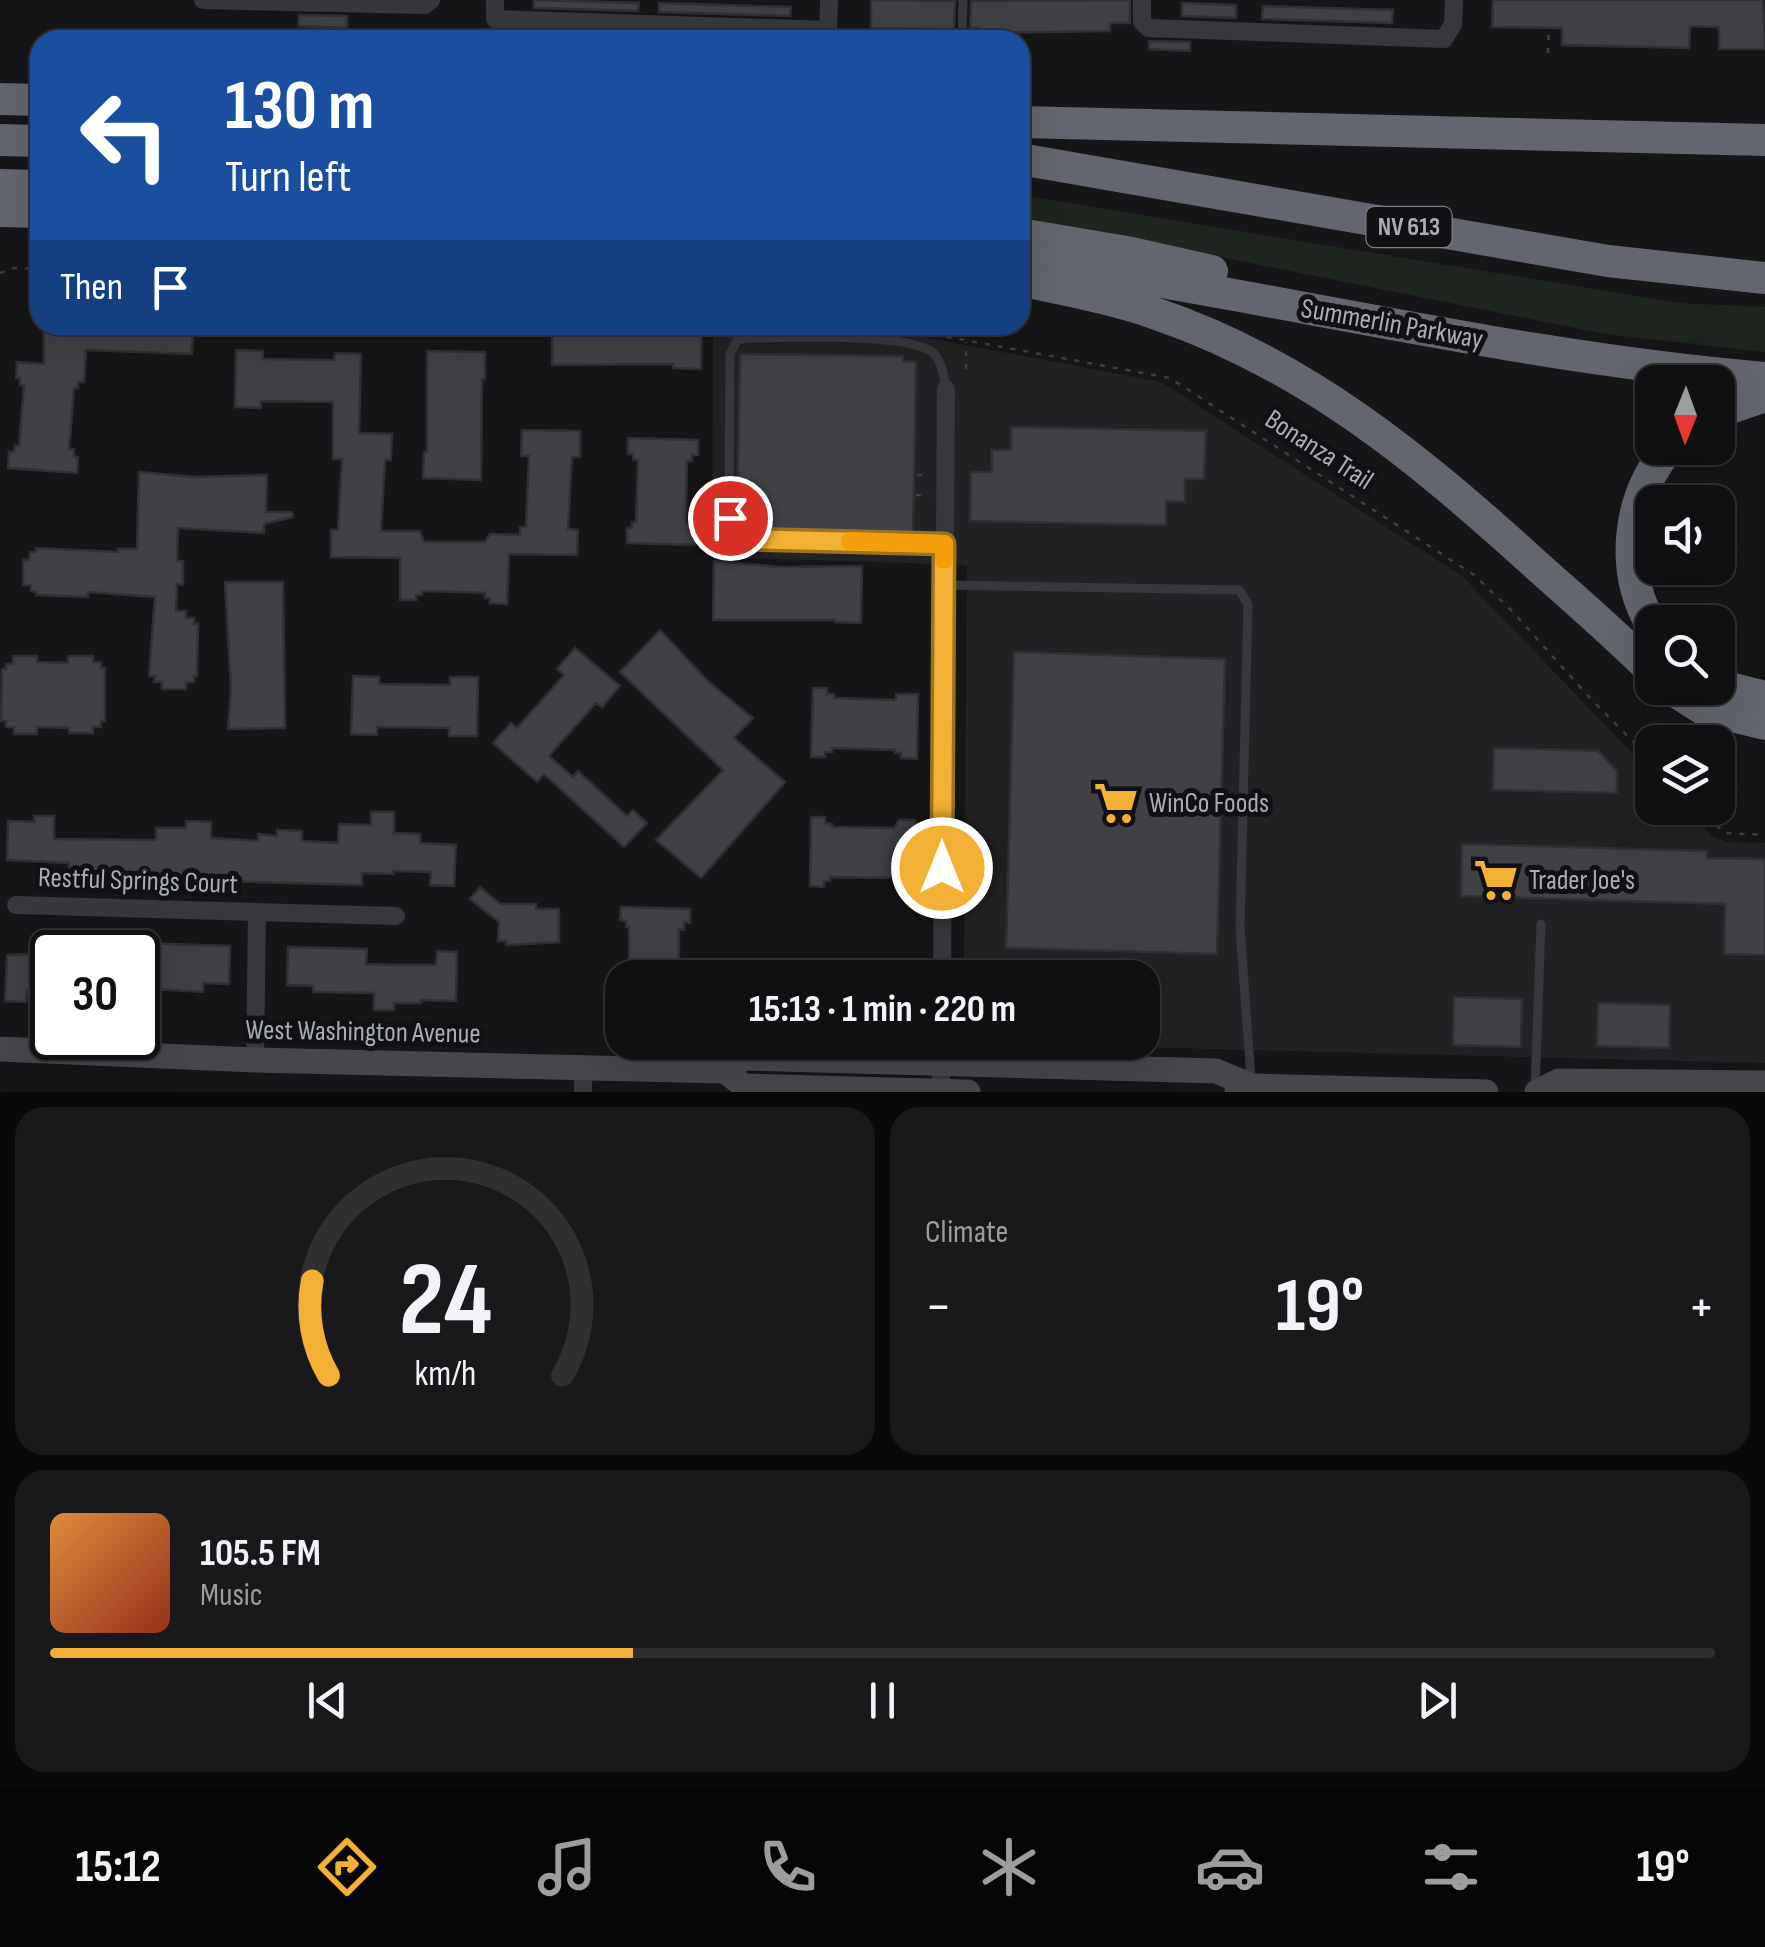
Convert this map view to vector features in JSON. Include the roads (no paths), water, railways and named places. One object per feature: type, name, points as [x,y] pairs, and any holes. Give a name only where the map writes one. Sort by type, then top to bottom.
[{"type":"highway","points":[[0,99],[30,100]]},
{"type":"highway","points":[[1030,122],[1765,140]]},
{"type":"highway","points":[[0,140],[30,141]]},
{"type":"highway","name":"NV 613","points":[[1030,161],[1608,261],[1765,278]]},
{"type":"highway","points":[[1030,168],[1089,171]]},
{"type":"highway","points":[[0,185],[30,186]]},
{"type":"highway","points":[[0,211],[30,212]]},
{"type":"highway","points":[[1030,236],[1132,252],[1620,363]]},
{"type":"highway","name":"Summerlin Parkway","points":[[1030,261],[1620,363],[1765,378]]},
{"type":"highway","points":[[1030,282],[1156,314],[1224,342],[1324,394],[1450,487],[1635,656]]},
{"type":"highway","points":[[1735,406],[1765,396]]},
{"type":"highway","points":[[1643,605],[1632,577],[1632,530],[1645,486],[1658,465]]},
{"type":"highway","points":[[1735,690],[1765,698]]},
{"type":"highway","points":[[1697,705],[1765,724]]},
{"type":"main road","name":"West Washington Avenue","points":[[0,1049],[583,1080],[726,1071],[741,1060]]},
{"type":"main road","name":"West Washington Avenue","points":[[1048,1060],[1216,1071],[1246,1090],[1486,1092]]},
{"type":"main road","name":"West Washington Avenue","points":[[726,1071],[744,1086],[968,1092]]},
{"type":"main road","points":[[1536,1092],[1559,1082],[1765,1084]]},
{"type":"street","points":[[202,0],[425,6],[431,0]]},
{"type":"street","points":[[495,0],[495,19],[828,30],[828,0]]},
{"type":"street","points":[[1142,0],[1142,22],[1148,28],[1444,39],[1454,24],[1454,0]]},
{"type":"street","points":[[942,960],[946,389]]},
{"type":"street","name":"Restful Springs Court","points":[[16,905],[396,916]]},
{"type":"street","name":"Restful Springs Court","points":[[254,1060],[257,912]]},
{"type":"street","points":[[941,1060],[941,1091]]},
{"type":"lane","points":[[962,30],[963,0]]},
{"type":"lane","points":[[944,544],[746,539],[736,531],[730,518],[730,354],[737,340],[748,338],[866,339],[914,345],[933,352],[942,368],[946,389]]},
{"type":"lane","points":[[944,585],[1240,590],[1248,604],[1240,928],[1246,1090]]},
{"type":"lane","points":[[1536,1092],[1542,924]]},
{"type":"place","name":"WinCo Foods","points":[[1116,803]]},
{"type":"place","name":"Trader Joe's","points":[[1496,880]]}]
